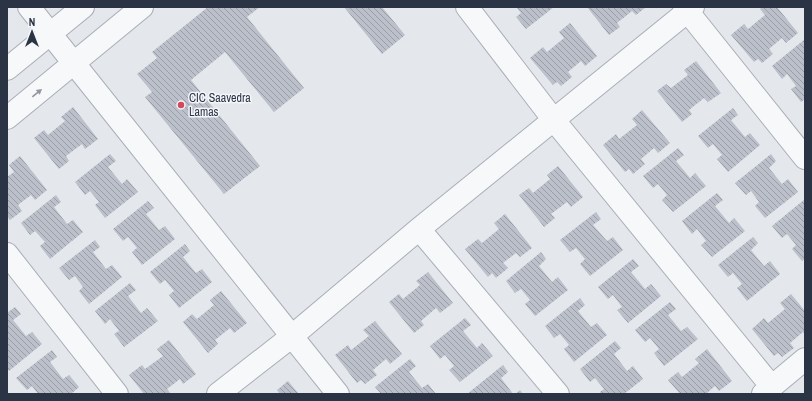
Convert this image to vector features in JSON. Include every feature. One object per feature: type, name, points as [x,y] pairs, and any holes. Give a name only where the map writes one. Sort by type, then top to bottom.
[{"type":"street","points":[[29,7],[338,394]]},
{"type":"street","points":[[7,69],[83,7]]},
{"type":"street","points":[[7,118],[142,7]]},
{"type":"street","points":[[467,7],[553,119],[767,390],[805,359]]},
{"type":"street","points":[[218,394],[291,337],[419,229],[688,8],[805,158]]},
{"type":"street","points":[[419,229],[558,394]]},
{"type":"street","points":[[7,254],[117,394]]},
{"type":"building","name":"CIC Saavedra Lamas","points":[[208,7],[260,7],[247,17],[304,88],[274,112],[225,52],[191,80],[260,166],[224,194],[145,97],[152,92],[137,74],[157,58],[152,52]]},
{"type":"building","points":[[344,7],[382,7],[405,35],[382,54]]},
{"type":"building","points":[[516,7],[554,7],[526,29],[516,17],[521,13]]},
{"type":"building","points":[[587,7],[646,7],[636,15],[632,11],[617,23],[620,27],[609,35]]},
{"type":"building","points":[[762,7],[777,7],[798,33],[786,43],[782,38],[769,49],[773,54],[762,63],[758,59],[754,62],[731,35],[744,24],[748,29],[765,15],[760,9]]},
{"type":"building","points":[[570,23],[597,56],[585,66],[581,61],[568,72],[572,77],[561,86],[557,82],[553,85],[530,58],[543,47],[547,52],[564,38],[559,32]]},
{"type":"building","points":[[805,39],[805,99],[801,102],[791,89],[796,86],[787,74],[782,79],[772,66]]},
{"type":"building","points":[[696,61],[721,93],[708,102],[704,98],[689,110],[692,114],[682,122],[657,91],[666,84],[671,88],[688,75],[684,70]]},
{"type":"building","points":[[73,107],[98,139],[85,149],[82,144],[66,156],[69,161],[59,169],[34,138],[44,130],[48,135],[65,121],[61,117]]},
{"type":"building","points":[[733,108],[738,115],[731,120],[745,137],[750,133],[760,145],[728,172],[717,159],[722,155],[713,144],[708,148],[698,136]]},
{"type":"building","points":[[642,110],[670,143],[658,153],[654,148],[641,159],[645,164],[633,174],[629,169],[625,172],[603,145],[616,134],[619,139],[637,125],[632,119]]},
{"type":"building","points":[[678,148],[684,155],[676,161],[690,178],[695,173],[706,186],[673,212],[662,200],[667,195],[658,184],[653,188],[643,176]]},
{"type":"building","points":[[110,154],[116,161],[108,167],[122,184],[127,179],[138,192],[105,218],[95,205],[99,202],[90,191],[85,195],[75,182]]},
{"type":"building","points":[[771,154],[776,161],[769,168],[782,184],[788,179],[798,192],[765,218],[755,206],[759,202],[751,191],[746,195],[735,183]]},
{"type":"building","points":[[20,156],[47,190],[35,200],[31,195],[18,205],[22,211],[10,220],[7,216],[7,177],[14,172],[9,165]]},
{"type":"building","points":[[558,166],[583,197],[571,207],[567,202],[551,214],[555,218],[544,227],[519,195],[529,188],[533,193],[550,179],[547,175]]},
{"type":"building","points":[[717,193],[723,200],[715,206],[729,223],[734,218],[745,231],[712,257],[701,245],[706,241],[697,229],[692,234],[682,221]]},
{"type":"building","points":[[56,195],[61,202],[54,207],[67,224],[73,220],[83,232],[50,259],[40,246],[45,242],[35,231],[30,235],[21,223]]},
{"type":"building","points":[[805,199],[805,259],[802,261],[792,249],[796,245],[787,234],[782,238],[772,226]]},
{"type":"building","points":[[148,201],[154,208],[146,214],[159,230],[165,226],[175,239],[142,265],[132,252],[137,248],[128,237],[123,241],[113,229]]},
{"type":"building","points":[[596,212],[601,219],[593,225],[607,241],[613,237],[623,250],[590,276],[580,264],[585,259],[576,248],[570,252],[560,240]]},
{"type":"building","points":[[505,214],[532,248],[520,257],[516,253],[503,263],[508,268],[496,278],[492,273],[488,277],[465,249],[478,239],[482,243],[499,229],[494,223]]},
{"type":"building","points":[[753,237],[758,243],[751,250],[764,266],[770,261],[780,274],[747,301],[737,288],[742,284],[733,273],[728,277],[718,265]]},
{"type":"building","points":[[95,240],[100,247],[93,252],[106,269],[112,265],[122,277],[89,304],[79,291],[83,287],[75,276],[69,280],[59,268]]},
{"type":"building","points":[[185,244],[190,251],[183,257],[196,273],[202,269],[212,282],[179,308],[169,295],[174,291],[165,280],[160,284],[150,272]]},
{"type":"building","points":[[541,252],[546,259],[539,266],[552,282],[558,277],[568,290],[535,316],[525,304],[530,300],[521,289],[515,293],[506,281]]},
{"type":"building","points":[[633,259],[639,266],[631,272],[645,289],[651,284],[661,296],[628,323],[617,310],[622,307],[613,295],[608,299],[598,287]]},
{"type":"building","points":[[428,272],[453,303],[440,313],[436,308],[421,321],[424,325],[414,333],[389,302],[399,294],[403,299],[420,285],[416,281]]},
{"type":"building","points":[[130,283],[136,290],[128,296],[141,313],[147,308],[158,321],[124,347],[114,334],[119,331],[110,319],[105,324],[95,311]]},
{"type":"building","points":[[221,291],[247,323],[234,333],[230,328],[215,340],[218,344],[208,353],[183,322],[192,314],[197,319],[214,305],[210,300]]},
{"type":"building","points":[[791,294],[805,311],[805,335],[803,332],[790,343],[794,348],[782,357],[778,353],[774,356],[752,329],[764,318],[768,323],[785,309],[780,303]]},
{"type":"building","points":[[580,298],[585,305],[578,311],[591,327],[597,323],[607,335],[574,362],[564,349],[569,345],[560,334],[554,338],[545,326]]},
{"type":"building","points":[[670,302],[676,309],[668,315],[681,331],[687,327],[698,339],[664,366],[654,353],[659,349],[650,338],[645,342],[635,330]]},
{"type":"building","points":[[15,307],[21,314],[13,320],[26,336],[32,332],[42,344],[9,371],[7,368],[7,313]]},
{"type":"building","points":[[465,318],[471,325],[463,331],[477,348],[482,343],[493,356],[460,382],[449,370],[454,366],[445,355],[440,359],[430,346]]},
{"type":"building","points":[[375,321],[402,354],[390,364],[386,359],[373,370],[377,375],[365,384],[361,380],[357,383],[335,355],[348,345],[351,350],[369,336],[363,330]]},
{"type":"building","points":[[169,340],[196,374],[183,384],[180,379],[167,389],[171,394],[144,394],[129,375],[142,365],[145,369],[163,356],[157,349]]},
{"type":"building","points":[[615,341],[621,348],[614,354],[627,371],[633,366],[643,379],[624,394],[601,394],[600,392],[604,389],[595,378],[590,382],[580,369]]},
{"type":"building","points":[[707,349],[732,381],[719,391],[715,386],[706,394],[680,394],[668,380],[678,372],[682,377],[699,363],[695,359]]},
{"type":"building","points":[[52,350],[57,357],[50,362],[63,379],[69,375],[79,387],[71,394],[38,394],[32,386],[27,390],[16,378]]},
{"type":"building","points":[[410,359],[416,366],[409,372],[422,388],[428,384],[436,394],[381,394],[375,387]]},
{"type":"building","points":[[503,365],[508,372],[501,378],[513,394],[467,394]]},
{"type":"building","points":[[288,381],[299,394],[280,394],[277,390]]},
{"type":"building","points":[[520,390],[523,394],[515,394]]},
{"type":"place","name":"CIC Saavedra Lamas","points":[[181,105]]}]
